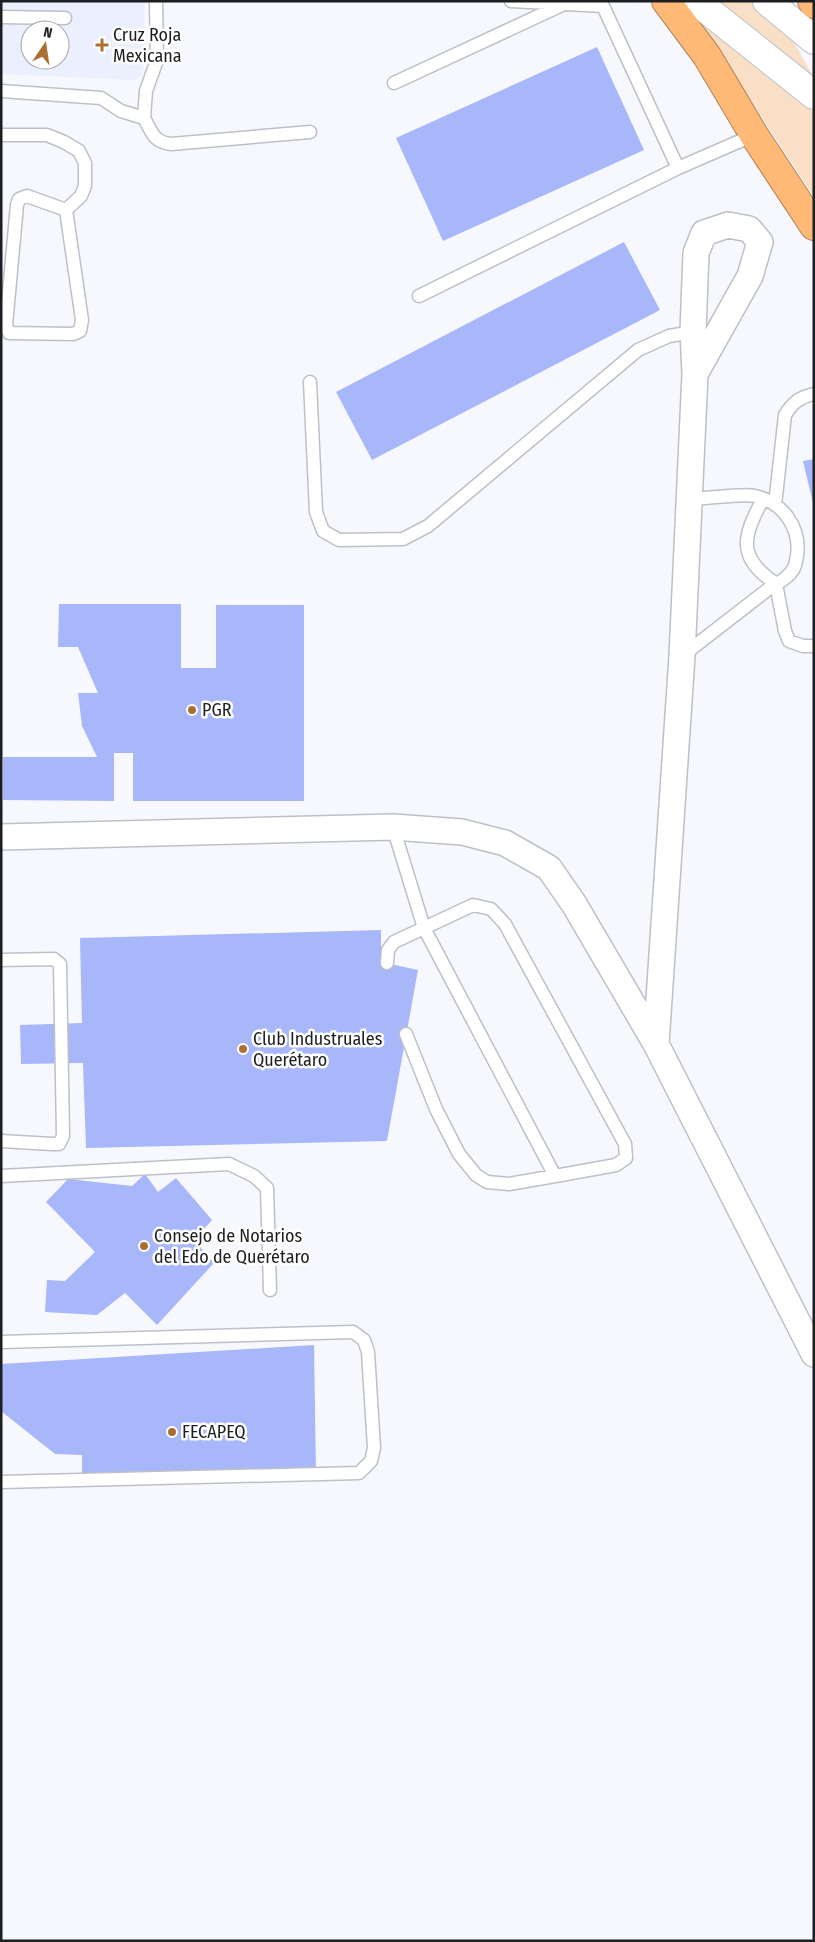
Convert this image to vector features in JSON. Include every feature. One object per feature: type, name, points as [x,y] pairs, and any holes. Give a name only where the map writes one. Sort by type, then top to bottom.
[{"type":"highway","points":[[666,1],[708,56],[754,135],[814,226]]},
{"type":"main road","points":[[696,1],[814,96]]},
{"type":"main road","points":[[767,1],[814,40]]},
{"type":"street","points":[[656,1044],[682,656],[695,374],[693,332],[696,253],[704,233],[728,225],[748,229],[760,242],[750,276],[695,374]]},
{"type":"street","points":[[1,837],[393,826],[462,832],[505,843],[549,868],[574,904],[656,1044],[814,1354]]},
{"type":"lane","points":[[156,1],[157,60],[146,91],[144,118],[155,139],[160,143],[171,144],[310,132]]},
{"type":"lane","points":[[511,1],[606,4],[678,168]]},
{"type":"lane","points":[[394,82],[564,4]]},
{"type":"lane","points":[[1,16],[65,18]]},
{"type":"lane","points":[[1,91],[101,98],[121,111],[144,118]]},
{"type":"lane","points":[[1,135],[47,135],[64,142],[78,151],[85,163],[85,186],[82,196],[66,210]]},
{"type":"lane","points":[[418,296],[678,168],[754,135]]},
{"type":"lane","points":[[27,196],[66,210],[82,320],[80,330],[73,334],[9,333],[6,325],[19,199],[27,196]]},
{"type":"lane","points":[[310,382],[316,512],[323,531],[339,540],[403,539],[428,526],[638,350],[669,336],[693,332]]},
{"type":"lane","points":[[775,505],[785,415],[791,404],[802,396],[814,394]]},
{"type":"lane","points":[[682,656],[776,584],[787,578],[795,566],[798,548],[795,528],[782,510],[754,495],[689,500]]},
{"type":"lane","points":[[763,499],[748,531],[746,547],[751,562],[760,574],[776,584],[785,631],[790,641],[803,646],[814,646]]},
{"type":"lane","points":[[393,826],[424,928],[555,1176]]},
{"type":"lane","points":[[387,963],[388,950],[394,942],[473,905],[491,909],[505,924],[625,1144],[626,1158],[616,1165],[509,1184],[487,1182],[476,1175],[459,1154],[436,1109],[406,1034]]},
{"type":"lane","points":[[1,960],[54,959],[60,964],[63,1136],[59,1144],[1,1141]]},
{"type":"lane","points":[[1,1176],[229,1164],[254,1176],[267,1188],[270,1290]]},
{"type":"lane","points":[[1,1342],[353,1332],[364,1340],[368,1352],[374,1448],[371,1461],[359,1473],[1,1482]]},
{"type":"shaded area","name":"Cruz Roja Mexicana","points":[[1,1],[145,1],[143,68],[141,76],[135,80],[1,74]]},
{"type":"shaded area","points":[[685,1],[771,1],[814,78],[814,197]]},
{"type":"building","points":[[597,47],[644,150],[443,241],[396,138]]},
{"type":"building","points":[[624,242],[660,310],[372,460],[336,392]]},
{"type":"building","points":[[814,459],[814,503],[813,503],[803,461]]},
{"type":"building","name":"PGR","points":[[59,604],[181,604],[181,668],[216,668],[216,605],[304,605],[304,801],[133,801],[133,753],[114,753],[114,801],[3,800],[3,757],[97,757],[82,726],[78,693],[98,693],[78,647],[58,647]]},
{"type":"building","name":"Club Industruales Querétaro","points":[[381,930],[381,962],[418,970],[387,1141],[86,1148],[83,1063],[21,1064],[20,1025],[82,1023],[80,938]]},
{"type":"building","name":"Consejo de Notarios del Edo de Querétaro","points":[[145,1174],[158,1192],[176,1178],[212,1220],[194,1240],[214,1263],[157,1325],[125,1293],[97,1315],[45,1312],[47,1280],[65,1281],[95,1252],[46,1202],[68,1179],[132,1186]]},
{"type":"building","name":"FECAPEQ","points":[[314,1345],[316,1475],[82,1480],[82,1455],[55,1454],[1,1411],[1,1364]]},
{"type":"place","name":"Cruz Roja Mexicana","points":[[102,45]]},
{"type":"place","name":"PGR","points":[[192,710]]},
{"type":"place","name":"Club Industruales Querétaro","points":[[243,1049]]},
{"type":"place","name":"Consejo de Notarios del Edo de Querétaro","points":[[144,1246]]},
{"type":"place","name":"FECAPEQ","points":[[172,1432]]}]
